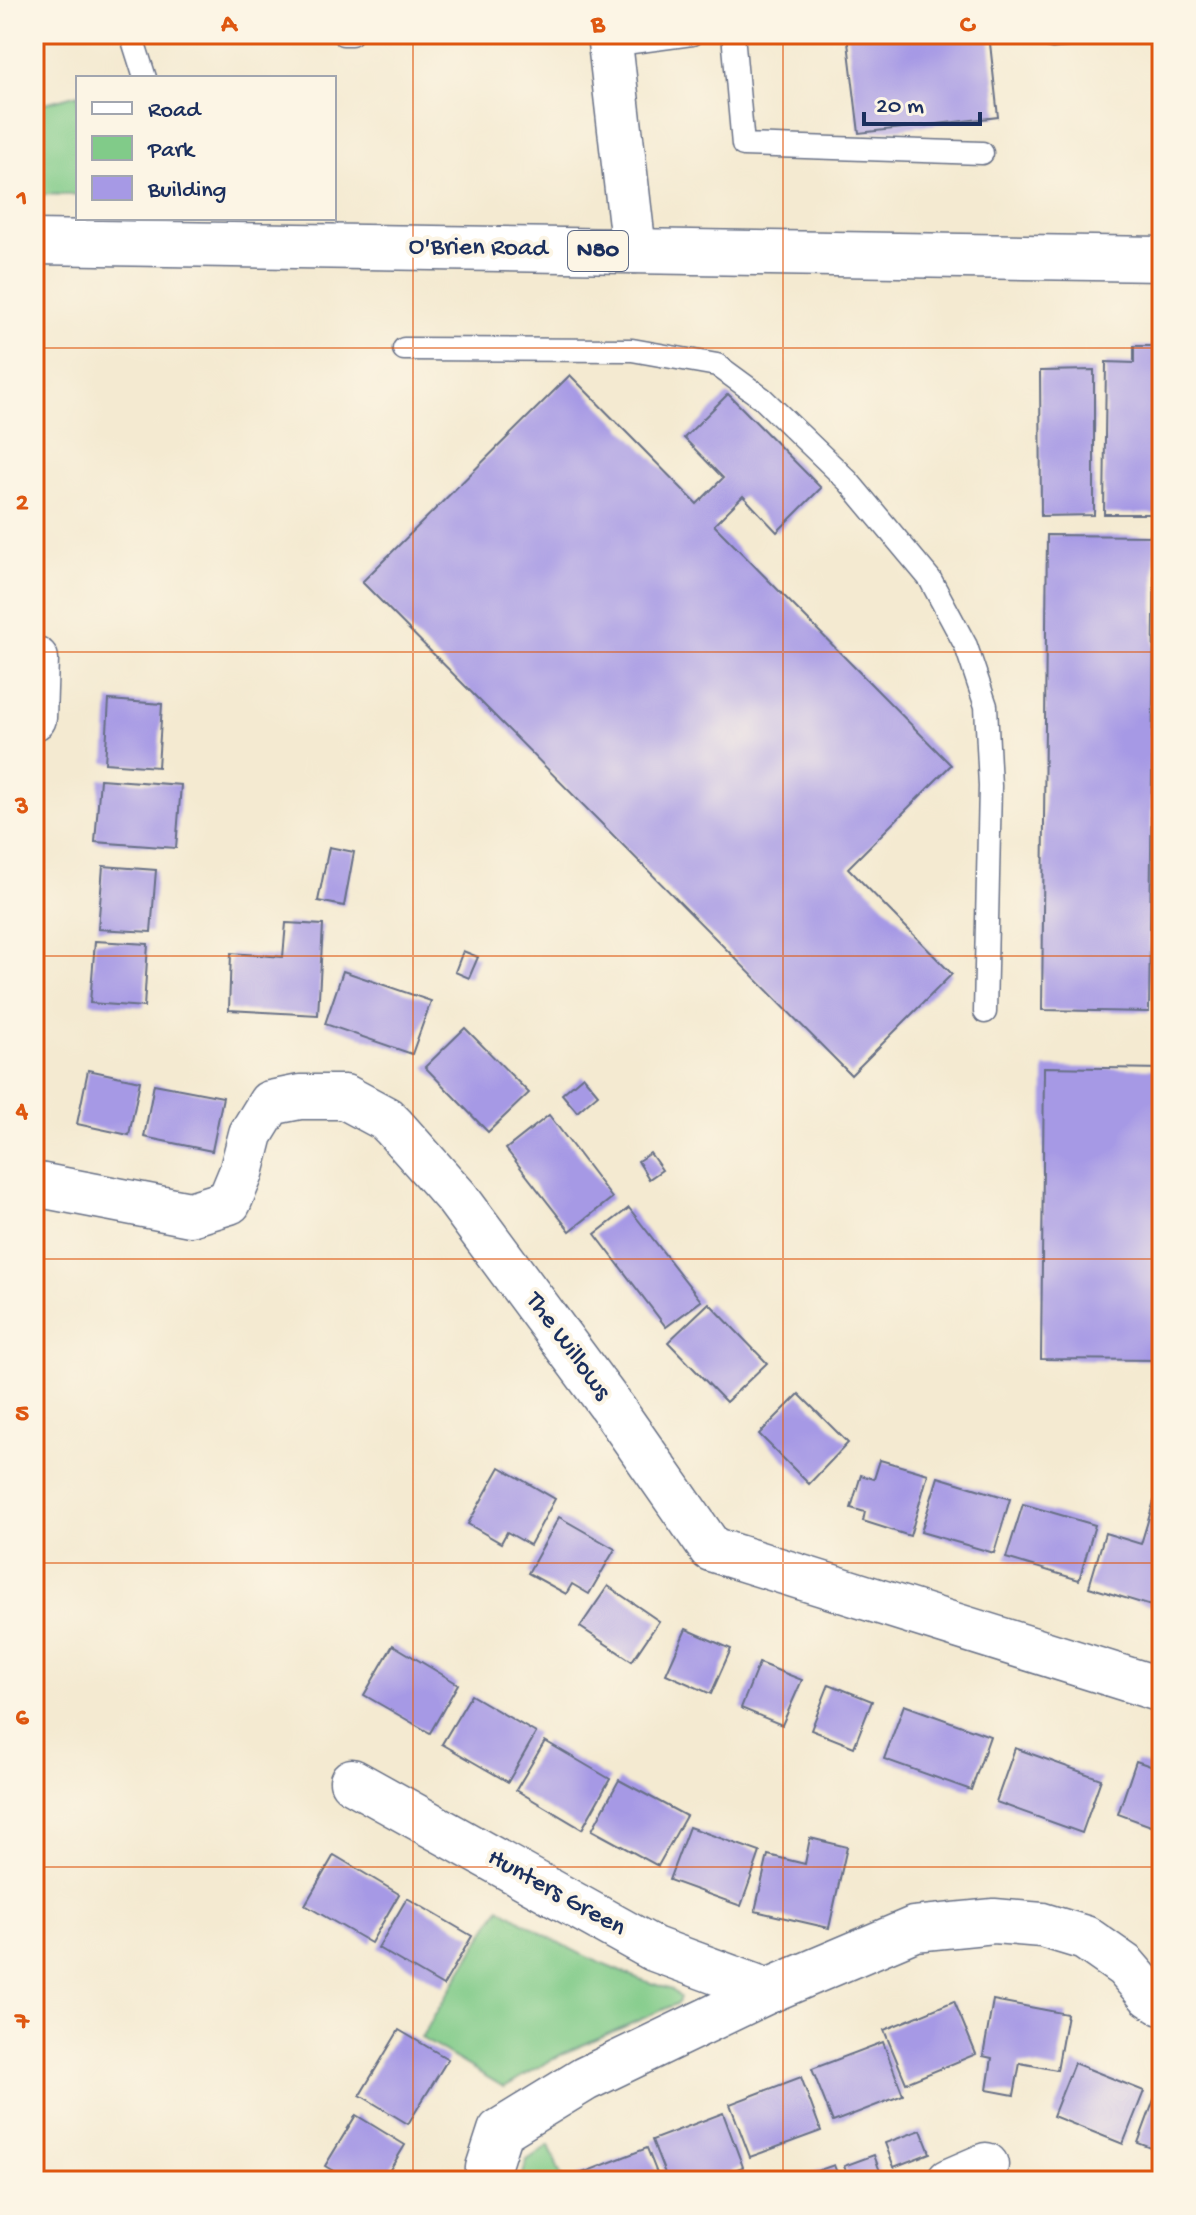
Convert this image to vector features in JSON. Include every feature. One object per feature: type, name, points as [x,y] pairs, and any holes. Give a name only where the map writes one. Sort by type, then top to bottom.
[{"type":"street","points":[[610,39],[634,251]]},
{"type":"street","name":"O'Brien Road","points":[[34,242],[176,231],[634,251],[1162,259]]},
{"type":"street","points":[[34,718],[36,659]]},
{"type":"street","name":"The Willows","points":[[34,1184],[190,1214],[229,1202],[241,1173],[251,1134],[270,1103],[300,1097],[345,1097],[386,1119],[457,1198],[614,1410],[711,1549],[1162,1690]]},
{"type":"street","name":"Hunters Green","points":[[352,1781],[654,1949],[768,1991]]},
{"type":"street","points":[[487,2181],[500,2131],[585,2079],[768,1991],[914,1929],[994,1921],[1042,1925],[1085,1938],[1125,1966],[1150,1995],[1162,2003]]},
{"type":"lane","points":[[131,34],[144,76]]},
{"type":"lane","points":[[343,34],[351,34]]},
{"type":"lane","points":[[610,39],[692,34]]},
{"type":"lane","points":[[733,34],[743,145],[982,153]]},
{"type":"lane","points":[[1051,34],[1052,37],[1087,34]]},
{"type":"lane","points":[[404,349],[632,350],[717,365],[762,398],[848,481],[930,579],[966,646],[986,706],[990,786],[985,1012]]},
{"type":"green space","points":[[76,95],[76,195],[34,194],[34,106]]},
{"type":"green space","points":[[500,1907],[583,1955],[672,1990],[680,1997],[678,2003],[562,2054],[504,2087],[421,2038]]},
{"type":"green space","points":[[549,2145],[563,2181],[521,2181],[527,2160]]},
{"type":"building","points":[[847,34],[989,34],[998,117],[859,133]]},
{"type":"building","points":[[1134,346],[1162,346],[1162,514],[1104,514],[1106,362],[1134,363]]},
{"type":"building","points":[[1094,370],[1094,515],[1041,516],[1040,371]]},
{"type":"building","points":[[570,375],[697,504],[723,478],[684,438],[728,394],[821,488],[777,532],[743,496],[714,525],[951,765],[848,868],[952,974],[851,1075],[362,582]]},
{"type":"building","points":[[1047,535],[1155,536],[1149,1012],[1042,1010]]},
{"type":"building","points":[[109,700],[162,704],[158,767],[105,763]]},
{"type":"building","points":[[100,779],[181,785],[176,848],[95,842]]},
{"type":"building","points":[[1154,806],[1162,806],[1162,919],[1153,919]]},
{"type":"building","points":[[329,847],[354,852],[344,906],[318,901]]},
{"type":"building","points":[[103,866],[156,870],[151,932],[98,929]]},
{"type":"building","points":[[286,923],[323,925],[318,1015],[229,1010],[231,953],[283,957]]},
{"type":"building","points":[[95,941],[148,944],[144,1007],[90,1003]]},
{"type":"building","points":[[463,951],[478,957],[469,978],[455,972]]},
{"type":"building","points":[[343,971],[431,1001],[412,1054],[325,1024]]},
{"type":"building","points":[[465,1028],[529,1093],[488,1132],[425,1067]]},
{"type":"building","points":[[1044,1067],[1162,1069],[1162,1360],[1041,1359]]},
{"type":"building","points":[[88,1070],[140,1081],[129,1135],[77,1124]]},
{"type":"building","points":[[583,1076],[598,1094],[577,1112],[562,1094]]},
{"type":"building","points":[[154,1084],[223,1097],[212,1151],[144,1137]]},
{"type":"building","points":[[549,1115],[612,1198],[570,1231],[506,1149]]},
{"type":"building","points":[[650,1153],[662,1170],[649,1179],[638,1161]]},
{"type":"building","points":[[629,1208],[701,1301],[666,1327],[595,1234]]},
{"type":"building","points":[[709,1303],[767,1363],[726,1402],[668,1342]]},
{"type":"building","points":[[799,1394],[848,1443],[809,1484],[759,1434]]},
{"type":"building","points":[[880,1460],[928,1474],[910,1536],[863,1521],[865,1512],[851,1508],[861,1475],[874,1479]]},
{"type":"building","points":[[500,1467],[555,1499],[530,1545],[507,1532],[501,1543],[468,1524]]},
{"type":"building","points":[[938,1477],[1010,1499],[994,1553],[921,1532]]},
{"type":"building","points":[[1154,1501],[1162,1503],[1161,1609],[1089,1587],[1105,1533],[1141,1544]]},
{"type":"building","points":[[1023,1504],[1095,1525],[1079,1580],[1006,1558]]},
{"type":"building","points":[[559,1517],[615,1549],[589,1594],[572,1584],[566,1594],[528,1573]]},
{"type":"building","points":[[608,1586],[659,1621],[632,1661],[580,1627]]},
{"type":"building","points":[[686,1629],[731,1649],[711,1694],[666,1674]]},
{"type":"building","points":[[393,1645],[458,1684],[430,1733],[364,1695]]},
{"type":"building","points":[[759,1663],[802,1680],[782,1725],[741,1708]]},
{"type":"building","points":[[829,1684],[872,1701],[854,1747],[811,1730]]},
{"type":"building","points":[[471,1695],[536,1733],[508,1782],[442,1744]]},
{"type":"building","points":[[904,1705],[990,1736],[971,1790],[884,1759]]},
{"type":"building","points":[[545,1741],[610,1779],[582,1829],[516,1790]]},
{"type":"building","points":[[1015,1748],[1101,1779],[1082,1833],[996,1802]]},
{"type":"building","points":[[1136,1761],[1162,1770],[1162,1830],[1118,1814]]},
{"type":"building","points":[[619,1780],[686,1816],[658,1866],[592,1830]]},
{"type":"building","points":[[689,1827],[760,1852],[741,1906],[669,1880]]},
{"type":"building","points":[[810,1838],[847,1847],[829,1928],[755,1911],[768,1855],[805,1864]]},
{"type":"building","points":[[334,1855],[399,1894],[371,1943],[305,1905]]},
{"type":"building","points":[[407,1898],[472,1936],[443,1986],[378,1948]]},
{"type":"building","points":[[993,2000],[1067,2014],[1057,2070],[1020,2063],[1014,2095],[987,2090],[992,2058],[983,2056]]},
{"type":"building","points":[[954,2001],[976,2054],[906,2083],[884,2030]]},
{"type":"building","points":[[399,2030],[448,2059],[408,2124],[360,2095]]},
{"type":"building","points":[[883,2042],[903,2095],[833,2122],[812,2069]]},
{"type":"building","points":[[1074,2063],[1144,2091],[1123,2144],[1053,2116]]},
{"type":"building","points":[[801,2077],[821,2131],[750,2157],[730,2104]]},
{"type":"building","points":[[1158,2089],[1162,2091],[1162,2152],[1138,2143]]},
{"type":"building","points":[[723,2113],[743,2167],[731,2171],[735,2181],[668,2181],[652,2140]]},
{"type":"building","points":[[356,2115],[405,2145],[383,2181],[350,2181],[325,2166]]},
{"type":"building","points":[[921,2130],[930,2153],[894,2167],[885,2143]]},
{"type":"building","points":[[647,2148],[660,2181],[579,2181],[577,2175]]},
{"type":"building","points":[[874,2155],[882,2177],[872,2181],[850,2181],[844,2166]]},
{"type":"building","points":[[834,2165],[840,2181],[814,2181],[811,2173]]}]
